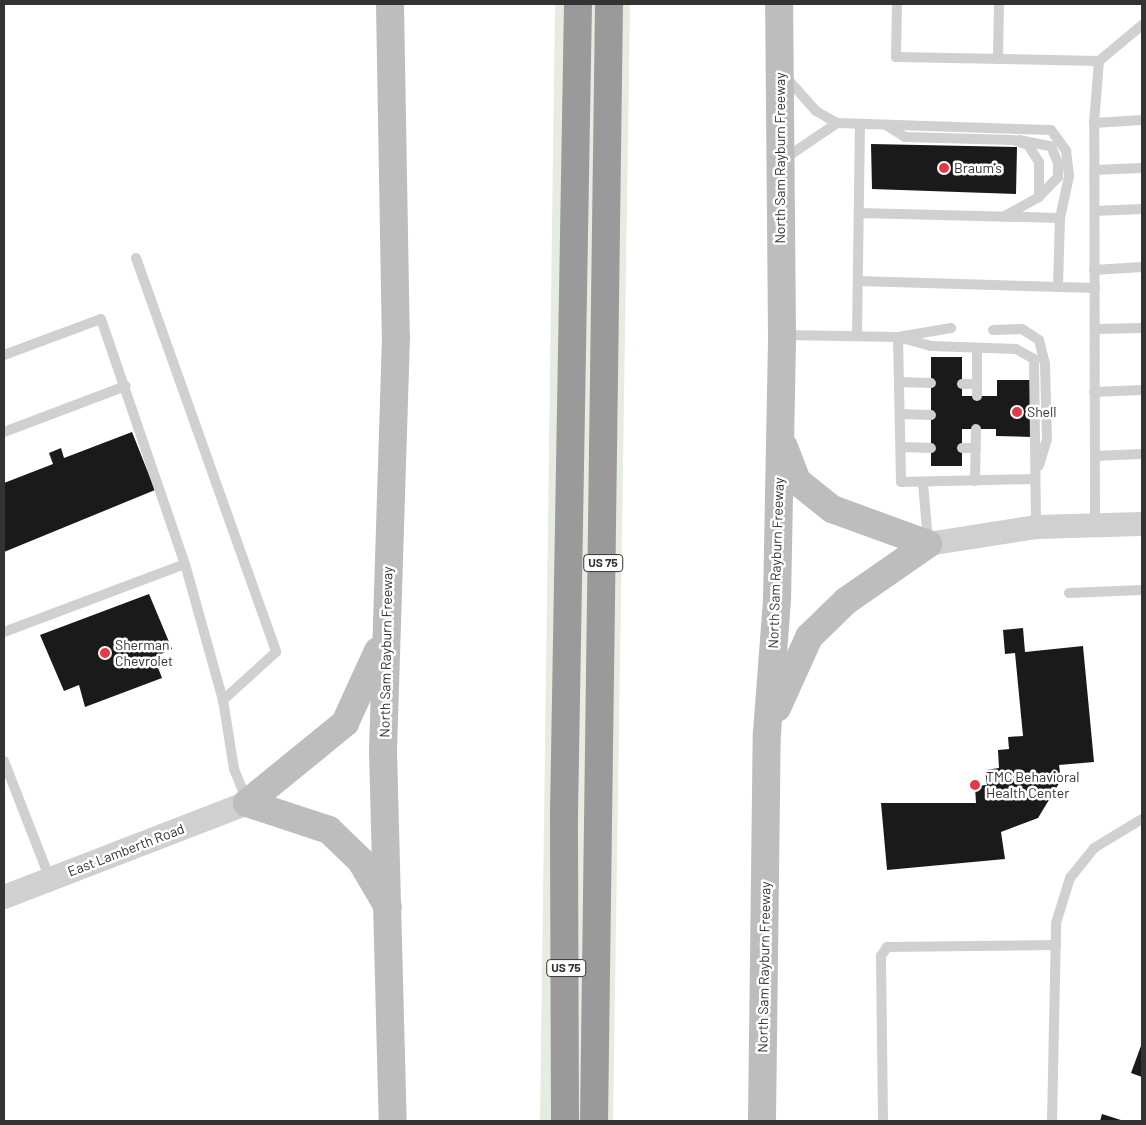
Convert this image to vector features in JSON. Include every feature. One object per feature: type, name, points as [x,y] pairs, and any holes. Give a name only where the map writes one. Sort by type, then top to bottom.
[{"type":"highway","name":"US 75","points":[[565,1121],[564,814],[578,4]]},
{"type":"highway","name":"US 75","points":[[594,1121],[609,4]]},
{"type":"main road","name":"North Sam Rayburn Freeway","points":[[390,4],[396,337],[385,634],[393,1121]]},
{"type":"main road","name":"North Sam Rayburn Freeway","points":[[762,1121],[767,733],[777,601],[782,335],[779,4]]},
{"type":"main road","points":[[780,437],[797,481],[832,509],[928,544]]},
{"type":"main road","points":[[767,733],[810,637],[846,601],[928,544]]},
{"type":"main road","points":[[248,803],[345,723],[385,634]]},
{"type":"main road","points":[[248,803],[329,830],[361,861],[389,909]]},
{"type":"street","points":[[928,544],[1036,527],[1142,524]]},
{"type":"street","name":"East Lamberth Road","points":[[4,898],[248,803]]},
{"type":"lane","points":[[897,4],[896,57],[1099,61],[1142,25]]},
{"type":"lane","points":[[998,59],[999,4]]},
{"type":"lane","points":[[1095,526],[1094,123],[1099,61]]},
{"type":"lane","points":[[779,69],[816,112],[837,123],[1050,130],[1066,151],[1069,176],[1060,218],[1058,287]]},
{"type":"lane","points":[[1094,123],[1142,120]]},
{"type":"lane","points":[[780,163],[837,123]]},
{"type":"lane","points":[[856,336],[860,124]]},
{"type":"lane","points":[[885,124],[905,137],[1014,140],[1051,146],[1058,177],[1039,198],[1003,217]]},
{"type":"lane","points":[[1014,140],[1028,145],[1039,162],[1039,198]]},
{"type":"lane","points":[[1095,170],[1142,168]]},
{"type":"lane","points":[[1095,211],[1142,209]]},
{"type":"lane","points":[[859,213],[1060,218]]},
{"type":"lane","points":[[136,258],[276,652],[223,700]]},
{"type":"lane","points":[[1094,270],[1142,267]]},
{"type":"lane","points":[[858,281],[1094,288]]},
{"type":"lane","points":[[4,355],[101,319],[126,386],[185,564],[223,700],[234,769],[248,803]]},
{"type":"lane","points":[[782,335],[898,337],[951,328]]},
{"type":"lane","points":[[1095,330],[1142,328]]},
{"type":"lane","points":[[993,330],[1022,329],[1039,340],[1045,364],[1047,439],[1035,479]]},
{"type":"lane","points":[[898,337],[930,346],[1016,349],[1034,359],[1036,527]]},
{"type":"lane","points":[[898,337],[901,482],[1035,479]]},
{"type":"lane","points":[[977,348],[977,396]]},
{"type":"lane","points":[[899,382],[931,383]]},
{"type":"lane","points":[[962,384],[977,384]]},
{"type":"lane","points":[[4,432],[126,386]]},
{"type":"lane","points":[[1094,392],[1142,390]]},
{"type":"lane","points":[[900,414],[930,415]]},
{"type":"lane","points":[[975,481],[976,429]]},
{"type":"lane","points":[[901,447],[931,448]]},
{"type":"lane","points":[[962,448],[976,448]]},
{"type":"lane","points":[[1094,456],[1142,454]]},
{"type":"lane","points":[[923,483],[928,544]]},
{"type":"lane","points":[[4,632],[185,564]]},
{"type":"lane","points":[[1068,593],[1142,590]]},
{"type":"lane","points":[[4,761],[50,880]]},
{"type":"lane","points":[[1052,1121],[1056,923],[1070,878],[1094,848],[1142,819]]},
{"type":"lane","points":[[883,1121],[881,956],[887,947],[1056,945]]},
{"type":"shaded area","points":[[555,4],[630,4],[613,1121],[540,1121]]},
{"type":"building","name":"Braum's","points":[[871,144],[1017,147],[1016,194],[872,189]]},
{"type":"building","name":"Shell","points":[[931,357],[962,357],[962,396],[997,396],[997,380],[1033,380],[1032,437],[996,436],[996,429],[962,429],[962,466],[931,466]]},
{"type":"building","points":[[132,432],[155,490],[4,552],[4,483],[53,464],[49,453],[61,448],[64,458]]},
{"type":"building","name":"Sherman Chevrolet","points":[[149,594],[172,649],[154,657],[162,678],[85,707],[79,685],[64,691],[40,635]]},
{"type":"building","points":[[1023,628],[1025,652],[1083,646],[1094,762],[1059,765],[1061,780],[1038,818],[1001,832],[1005,859],[887,870],[881,803],[976,803],[975,786],[987,785],[985,770],[999,768],[998,750],[1009,749],[1008,737],[1023,736],[1015,653],[1005,654],[1003,630]]},
{"type":"building","points":[[1142,1043],[1142,1077],[1131,1073]]},
{"type":"building","points":[[1102,1114],[1124,1121],[1100,1121]]},
{"type":"place","name":"Braum's","points":[[944,168]]},
{"type":"place","name":"Shell","points":[[1017,412]]},
{"type":"place","name":"Sherman Chevrolet","points":[[105,653]]},
{"type":"place","name":"TMC Behavioral Health Center","points":[[975,785]]}]
